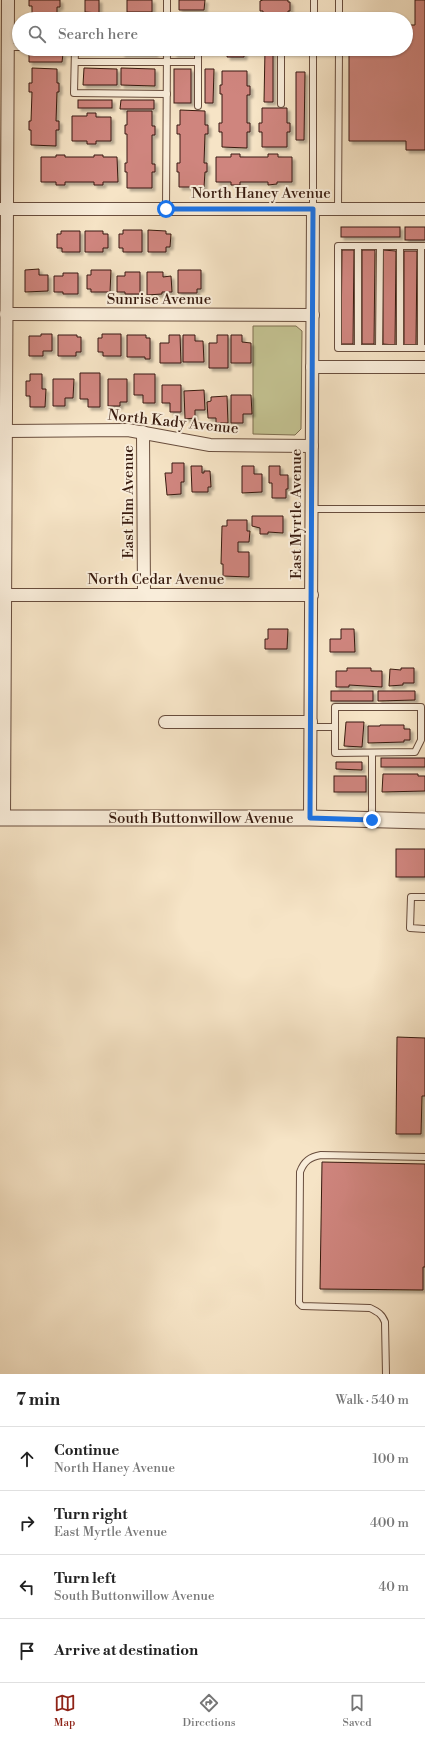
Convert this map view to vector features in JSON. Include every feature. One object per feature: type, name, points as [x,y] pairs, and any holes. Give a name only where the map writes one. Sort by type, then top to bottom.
[{"type":"street","points":[[8,0],[12,38]]},
{"type":"street","points":[[2,818],[3,595],[6,430],[4,209],[12,56]]},
{"type":"street","name":"North Haney Avenue","points":[[4,209],[425,209]]},
{"type":"street","name":"East Myrtle Avenue","points":[[310,818],[313,209]]},
{"type":"street","name":"Sunrise Avenue","points":[[6,314],[313,315]]},
{"type":"street","points":[[312,367],[425,367]]},
{"type":"street","name":"North Kady Avenue","points":[[6,430],[128,430],[210,445],[312,446]]},
{"type":"street","name":"East Elm Avenue","points":[[144,432],[144,595]]},
{"type":"street","name":"North Cedar Avenue","points":[[3,595],[312,595]]},
{"type":"street","points":[[165,722],[310,725]]},
{"type":"street","name":"South Buttonwillow Avenue","points":[[2,818],[310,818],[425,821]]},
{"type":"lane","points":[[167,0],[167,12]]},
{"type":"lane","points":[[314,0],[314,12]]},
{"type":"lane","points":[[339,0],[339,12]]},
{"type":"lane","points":[[75,56],[74,94],[167,94]]},
{"type":"lane","points":[[166,209],[167,56]]},
{"type":"lane","points":[[198,56],[198,106]]},
{"type":"lane","points":[[281,56],[281,104]]},
{"type":"lane","points":[[313,56],[313,209]]},
{"type":"lane","points":[[338,209],[339,56]]},
{"type":"lane","points":[[75,62],[198,62]]},
{"type":"lane","points":[[338,246],[380,246],[423,246],[423,348],[338,348],[338,246]]},
{"type":"lane","points":[[358,246],[358,348]]},
{"type":"lane","points":[[379,348],[380,246]]},
{"type":"lane","points":[[400,246],[400,348]]},
{"type":"lane","points":[[312,509],[425,509]]},
{"type":"lane","points":[[335,707],[421,707],[421,740],[415,752],[335,753],[335,727],[335,707]]},
{"type":"lane","points":[[310,725],[335,727]]},
{"type":"lane","points":[[372,753],[372,820]]},
{"type":"lane","points":[[425,897],[411,897],[410,928],[425,929]]},
{"type":"lane","points":[[386,1374],[385,1322],[377,1311],[370,1308],[302,1306],[299,1303],[300,1172],[302,1166],[307,1160],[321,1155],[425,1157]]},
{"type":"shaded area","points":[[253,326],[296,326],[302,331],[301,429],[295,435],[253,434]]},
{"type":"building","points":[[29,0],[60,0],[60,7],[57,7],[57,12],[32,12],[32,6],[29,6]]},
{"type":"building","points":[[85,0],[99,0],[99,12],[85,12]]},
{"type":"building","points":[[127,0],[152,0],[152,12],[127,12]]},
{"type":"building","points":[[179,0],[205,0],[204,10],[179,10]]},
{"type":"building","points":[[288,0],[288,2],[290,2],[290,11],[260,11],[260,1]]},
{"type":"building","points":[[415,0],[425,0],[425,150],[406,150],[406,141],[349,141],[349,56],[413,56],[413,25],[415,25]]},
{"type":"building","points":[[29,56],[63,56],[62,62],[29,62]]},
{"type":"building","points":[[227,56],[244,56],[244,57]]},
{"type":"building","points":[[265,56],[273,56],[273,102],[264,102]]},
{"type":"building","points":[[32,68],[57,69],[57,83],[59,83],[59,92],[57,92],[56,121],[59,121],[59,130],[56,130],[56,146],[31,145],[31,130],[29,130],[29,121],[31,121],[32,92],[29,92],[29,83],[32,83]]},
{"type":"building","points":[[84,68],[117,69],[117,85],[83,85]]},
{"type":"building","points":[[121,68],[155,69],[155,86],[121,85]]},
{"type":"building","points":[[174,69],[191,69],[191,103],[174,103]]},
{"type":"building","points":[[205,69],[214,69],[213,103],[205,103]]},
{"type":"building","points":[[222,71],[247,71],[247,86],[250,86],[250,95],[247,95],[247,123],[250,123],[250,132],[247,132],[247,148],[222,147],[222,132],[219,132],[219,123],[222,123],[222,94],[220,94],[220,85],[222,85]]},
{"type":"building","points":[[296,72],[305,72],[304,140],[296,140]]},
{"type":"building","points":[[78,100],[112,100],[112,108],[78,108]]},
{"type":"building","points":[[121,100],[154,100],[154,109],[120,109]]},
{"type":"building","points":[[262,108],[287,108],[287,123],[290,123],[290,132],[287,132],[287,147],[262,147],[262,132],[259,132],[259,123],[262,123]]},
{"type":"building","points":[[180,110],[205,111],[205,125],[208,125],[208,134],[205,134],[204,163],[207,163],[207,172],[205,172],[204,187],[179,187],[179,172],[177,172],[177,163],[180,163],[180,134],[177,134],[177,125],[180,125]]},
{"type":"building","points":[[127,111],[152,111],[152,126],[155,126],[155,135],[152,135],[152,164],[155,164],[155,172],[152,172],[152,188],[127,188],[127,172],[125,172],[125,163],[127,163],[127,134],[125,134],[125,125],[127,125]]},
{"type":"building","points":[[87,113],[96,113],[96,117],[111,117],[111,141],[96,141],[96,144],[87,144],[87,141],[72,141],[72,116],[87,116]]},
{"type":"building","points":[[231,154],[240,154],[240,157],[268,157],[268,154],[278,154],[278,157],[292,157],[292,182],[277,182],[277,184],[268,185],[268,182],[240,182],[240,185],[231,185],[231,182],[216,182],[216,157],[231,157]]},
{"type":"building","points":[[56,155],[65,155],[65,157],[94,157],[94,155],[103,155],[103,157],[117,157],[118,182],[103,182],[103,185],[94,185],[94,182],[65,182],[65,185],[56,185],[56,182],[41,182],[41,157],[56,157]]},
{"type":"building","points":[[341,227],[400,227],[400,237],[341,237]]},
{"type":"building","points":[[405,227],[425,227],[425,240],[405,240]]},
{"type":"building","points":[[123,230],[142,230],[142,252],[123,252],[123,248],[119,248],[119,234],[123,234]]},
{"type":"building","points":[[148,230],[166,231],[166,234],[171,234],[170,247],[166,247],[166,252],[148,252]]},
{"type":"building","points":[[61,231],[80,231],[80,252],[62,252],[62,248],[57,248],[57,234],[61,234]]},
{"type":"building","points":[[85,231],[103,231],[103,234],[108,234],[108,248],[103,248],[103,252],[85,252]]},
{"type":"building","points":[[342,250],[354,250],[353,344],[341,344]]},
{"type":"building","points":[[362,250],[375,250],[374,344],[362,344]]},
{"type":"building","points":[[383,250],[396,251],[395,345],[383,344]]},
{"type":"building","points":[[404,251],[417,251],[416,345],[404,345]]},
{"type":"building","points":[[39,269],[39,275],[48,275],[48,291],[25,292],[25,270]]},
{"type":"building","points":[[91,270],[111,270],[110,292],[91,292],[91,289],[87,289],[87,275],[91,275]]},
{"type":"building","points":[[178,270],[201,270],[201,289],[197,289],[197,293],[178,293]]},
{"type":"building","points":[[125,272],[140,272],[140,294],[125,294],[125,292],[117,292],[117,276],[125,276]]},
{"type":"building","points":[[147,272],[163,272],[163,277],[171,276],[172,292],[147,295]]},
{"type":"building","points":[[63,273],[78,273],[78,294],[63,294],[63,292],[54,292],[54,276],[63,276]]},
{"type":"building","points":[[41,334],[52,334],[52,351],[43,351],[43,356],[29,356],[29,336],[41,336]]},
{"type":"building","points":[[102,334],[121,334],[121,356],[103,356],[103,352],[98,352],[98,338],[102,338]]},
{"type":"building","points":[[58,335],[77,335],[77,337],[81,337],[81,352],[76,352],[76,356],[58,356]]},
{"type":"building","points":[[127,335],[146,335],[146,338],[150,338],[150,359],[145,359],[145,357],[127,357]]},
{"type":"building","points":[[169,335],[180,335],[181,363],[160,363],[160,343],[169,343]]},
{"type":"building","points":[[183,335],[195,335],[195,341],[203,341],[204,362],[183,362]]},
{"type":"building","points":[[217,335],[228,335],[228,368],[209,368],[209,343],[217,343]]},
{"type":"building","points":[[231,335],[242,335],[242,342],[251,343],[251,363],[231,363]]},
{"type":"building","points":[[80,373],[100,373],[100,407],[88,407],[88,399],[80,399]]},
{"type":"building","points":[[30,374],[42,374],[42,389],[46,389],[45,407],[30,407],[30,396],[26,396],[26,381],[30,381]]},
{"type":"building","points":[[134,374],[155,374],[155,403],[143,403],[143,395],[134,395]]},
{"type":"building","points":[[53,379],[74,379],[73,398],[65,398],[65,406],[53,406]]},
{"type":"building","points":[[108,379],[127,379],[127,402],[120,402],[120,406],[108,406]]},
{"type":"building","points":[[162,385],[181,385],[181,412],[170,412],[170,403],[162,403]]},
{"type":"building","points":[[204,390],[205,410],[195,410],[195,418],[185,419],[184,391]]},
{"type":"building","points":[[231,395],[251,395],[252,414],[243,414],[243,423],[231,423]]},
{"type":"building","points":[[227,396],[228,423],[216,423],[216,418],[208,418],[207,402],[211,401],[211,397]]},
{"type":"building","points":[[172,463],[184,463],[184,482],[181,482],[181,494],[167,495],[165,473],[172,473]]},
{"type":"building","points":[[191,466],[202,466],[202,473],[204,473],[204,471],[210,471],[211,487],[208,487],[208,492],[192,492]]},
{"type":"building","points":[[242,466],[254,466],[254,474],[262,474],[262,492],[242,493]]},
{"type":"building","points":[[269,466],[280,466],[280,475],[288,475],[288,489],[286,489],[286,498],[272,498],[272,483],[269,483]]},
{"type":"building","points":[[252,516],[283,516],[283,533],[268,532],[268,534],[260,534],[260,528],[252,526]]},
{"type":"building","points":[[227,520],[247,520],[247,531],[250,531],[249,542],[238,542],[238,552],[249,552],[249,577],[223,576],[223,564],[221,564],[222,526],[227,526]]},
{"type":"building","points":[[268,629],[288,629],[287,649],[265,649],[265,639],[268,639]]},
{"type":"building","points":[[341,629],[354,629],[355,652],[330,652],[330,639],[341,639]]},
{"type":"building","points":[[347,668],[371,668],[371,671],[382,671],[382,687],[349,685],[349,687],[336,687],[336,671],[347,671]]},
{"type":"building","points":[[401,668],[414,668],[414,683],[403,683],[403,685],[389,686],[390,669],[401,670]]},
{"type":"building","points":[[331,691],[373,691],[373,701],[331,701]]},
{"type":"building","points":[[378,691],[415,691],[415,700],[378,701]]},
{"type":"building","points":[[346,722],[364,722],[362,747],[344,746]]},
{"type":"building","points":[[404,725],[404,729],[410,729],[410,740],[404,740],[404,742],[368,743],[368,726]]},
{"type":"building","points":[[381,758],[425,758],[425,767],[381,767]]},
{"type":"building","points":[[336,762],[362,762],[362,770],[336,769]]},
{"type":"building","points":[[383,774],[418,774],[418,776],[425,776],[425,791],[382,792]]},
{"type":"building","points":[[334,776],[366,776],[366,792],[334,792]]},
{"type":"building","points":[[396,849],[425,849],[425,877],[396,877]]},
{"type":"building","points":[[397,1037],[425,1038],[425,1096],[422,1096],[421,1134],[396,1134]]},
{"type":"building","points":[[322,1162],[425,1164],[425,1267],[423,1267],[423,1290],[320,1289]]},
{"type":"route","points":[[166,209],[313,209],[310,818],[372,820]]}]
